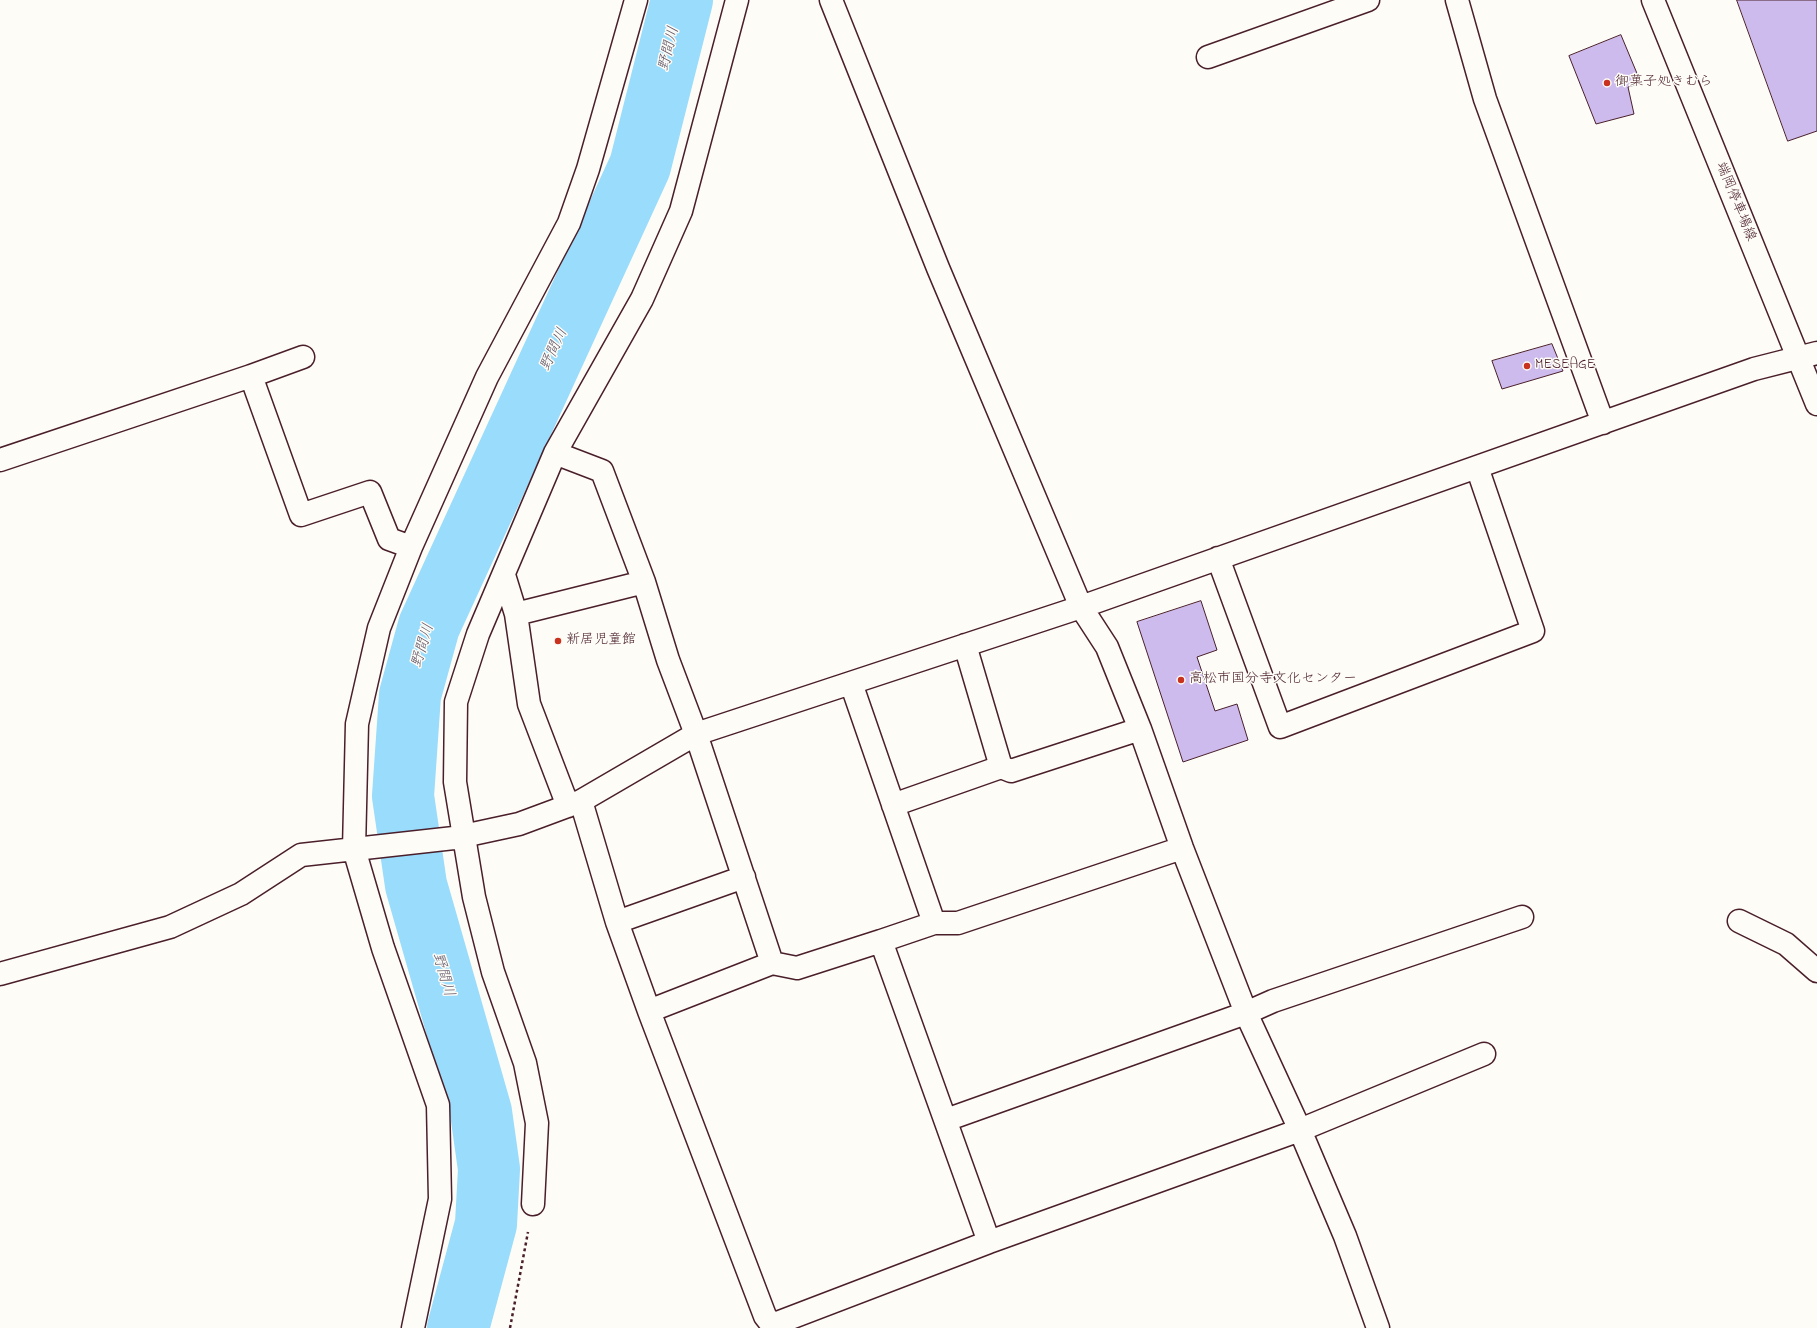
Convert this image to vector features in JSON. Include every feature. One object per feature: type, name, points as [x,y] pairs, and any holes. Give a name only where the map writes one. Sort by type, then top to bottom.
[{"type":"street","points":[[413,1328],[440,1198],[438,1105],[384,948],[362,847],[357,724],[379,628],[411,547],[487,377],[569,223],[588,169],[636,0]]},
{"type":"street","points":[[533,1204],[537,1123],[525,1063],[493,972],[459,838],[455,782],[456,702],[478,634],[555,453],[642,299],[681,211],[737,0]]},
{"type":"street","points":[[831,0],[938,268],[1081,607],[1107,646],[1140,728],[1182,848],[1246,1013],[1300,1130],[1345,1236],[1378,1328]]},
{"type":"street","points":[[1208,57],[1368,0]]},
{"type":"street","points":[[1458,0],[1485,99],[1603,423]]},
{"type":"street","name":"端岡停車場線","points":[[1653,0],[1808,356],[1817,404]]},
{"type":"street","points":[[0,974],[170,927],[241,894],[301,855],[362,847],[459,838],[519,824],[574,803],[696,734],[1081,607],[1754,369],[1808,356]]},
{"type":"street","points":[[0,460],[251,376],[303,357]]},
{"type":"street","points":[[251,376],[301,515],[370,492],[389,539],[411,547]]},
{"type":"street","points":[[555,453],[602,470],[644,582],[668,660],[696,734],[772,963]]},
{"type":"street","points":[[1218,558],[1280,727],[1533,631],[1477,467]]},
{"type":"street","points":[[504,575],[516,614],[529,704],[574,803],[649,1011],[764,1316],[773,1326],[989,1242],[1300,1130],[1484,1054]]},
{"type":"street","points":[[516,614],[644,582]]},
{"type":"street","points":[[965,645],[1001,767]]},
{"type":"street","points":[[851,683],[934,923]]},
{"type":"street","points":[[893,804],[1001,767],[1011,771],[1140,728]]},
{"type":"street","points":[[649,1011],[772,963],[797,968],[934,923],[958,923],[1182,848]]},
{"type":"street","points":[[617,922],[744,877]]},
{"type":"street","points":[[946,1120],[1246,1013],[1273,1001],[1522,917]]},
{"type":"street","points":[[1739,921],[1786,944],[1817,971]]},
{"type":"street","points":[[881,941],[989,1242]]},
{"type":"path","points":[[510,1328],[533,1204]]},
{"type":"building","points":[[1737,0],[1817,0],[1817,131],[1788,141]]},
{"type":"building","points":[[1621,35],[1641,83],[1628,87],[1634,114],[1596,124],[1569,56]]},
{"type":"building","name":"MESEAGE","points":[[1552,344],[1563,371],[1502,389],[1492,361]]},
{"type":"building","name":"高松市国分寺文化センター","points":[[1201,601],[1217,650],[1197,657],[1215,711],[1237,704],[1248,740],[1183,762],[1137,622]]},
{"type":"waterway","name":"野間川","points":[[458,1328],[486,1224],[489,1169],[481,1112],[416,885],[403,796],[410,695],[429,626],[640,166],[682,0]]},
{"type":"place","name":"御菓子処きむら","points":[[1607,83]]},
{"type":"place","name":"MESEAGE","points":[[1527,366]]},
{"type":"place","name":"新居児童館","points":[[558,641]]},
{"type":"place","name":"高松市国分寺文化センター","points":[[1181,680]]}]
